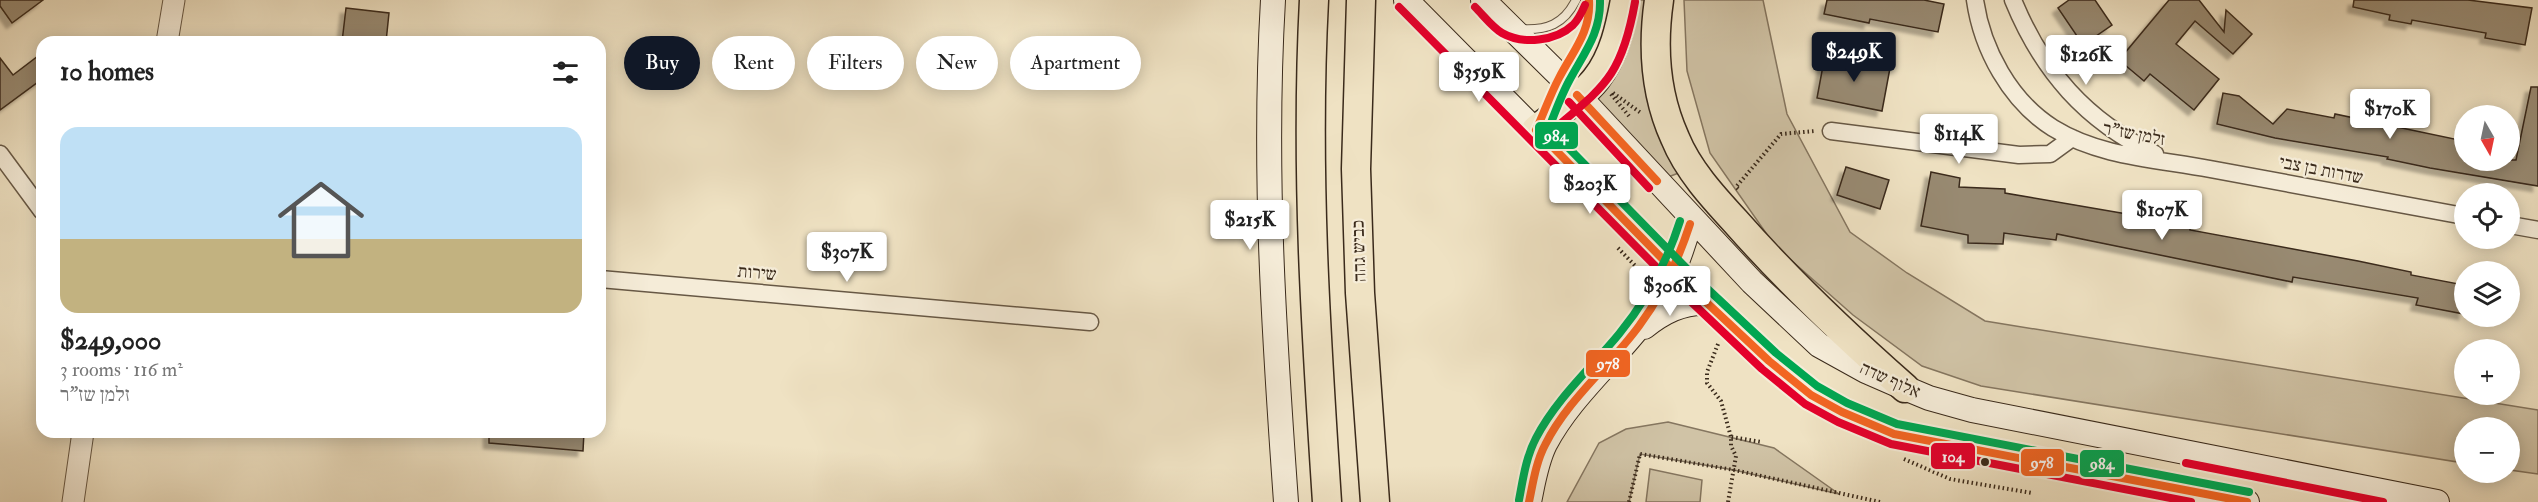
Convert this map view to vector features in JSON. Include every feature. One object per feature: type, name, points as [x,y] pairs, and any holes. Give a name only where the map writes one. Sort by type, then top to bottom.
[{"type":"highway","points":[[1314,0],[1310,97],[1310,203],[1313,296],[1328,502]]},
{"type":"highway","name":"כביש גהה","points":[[1361,0],[1356,169],[1360,294],[1375,502]]},
{"type":"highway","points":[[1536,130],[1578,84],[1608,60],[1625,0]]},
{"type":"highway","points":[[1659,0],[1655,60],[1662,102],[1669,125],[1690,166],[1736,223],[1857,346],[1905,388]]},
{"type":"main road","points":[[1273,0],[1268,149],[1269,215],[1272,298],[1286,502]]},
{"type":"main road","points":[[1406,0],[1673,271],[1769,361],[1811,395],[1842,412],[1894,434],[2247,502]]},
{"type":"main road","name":"אלוף שדה","points":[[1483,0],[1507,24],[1578,84],[1691,219],[1752,282],[1819,345],[1905,388],[1971,410],[2437,502]]},
{"type":"main road","points":[[1529,502],[1544,447],[1562,416],[1628,340],[1662,293],[1673,271],[1691,219]]},
{"type":"main road","points":[[1628,340],[1652,321],[1675,308],[1690,302],[1706,303]]},
{"type":"street","points":[[169,36],[174,0]]},
{"type":"street","name":"זלמן שז\"ר","points":[[1975,0],[1978,23],[1989,52],[2026,104],[2052,127],[2072,138],[2109,152],[2170,161]]},
{"type":"street","name":"זלמן שז\"ר","points":[[2013,0],[2026,30],[2042,57],[2073,97],[2103,124],[2137,146],[2170,161]]},
{"type":"street","points":[[1831,131],[2019,155],[2050,154],[2072,138]]},
{"type":"street","points":[[0,154],[36,203]]},
{"type":"street","name":"שדרות בן צבי","points":[[2170,161],[2454,214]]},
{"type":"street","points":[[2520,227],[2538,230]]},
{"type":"street","name":"שירות","points":[[606,280],[1090,322]]},
{"type":"street","points":[[73,502],[82,438]]},
{"type":"lane","points":[[1507,24],[1525,29],[1548,27],[1566,17],[1576,0]]},
{"type":"lane","points":[[1578,84],[1580,46],[1587,25],[1589,0]]},
{"type":"path","points":[[1578,84],[1663,127],[1669,125]]},
{"type":"path","points":[[1742,195],[1736,187],[1781,134],[1807,130],[1831,131]]},
{"type":"path","points":[[1718,344],[1707,372],[1707,383],[1721,401],[1731,437],[1731,447],[1736,456],[1728,502]]},
{"type":"path","points":[[1731,437],[1762,442]]},
{"type":"path","points":[[1629,502],[1640,454],[1734,470],[1880,502]]},
{"type":"shaded area","points":[[1634,0],[1651,0],[1684,171],[1668,177],[1595,99]]},
{"type":"shaded area","points":[[1684,0],[1763,0],[1787,114],[1850,232],[1907,273],[1985,321],[2454,396],[2454,405],[2507,405],[2538,410],[2538,474],[2520,471],[2520,417],[2454,417],[2454,461],[1981,386],[1922,366],[1853,315],[1775,246],[1710,153],[1687,71]]},
{"type":"shaded area","points":[[1668,422],[1774,448],[1839,494],[1734,470],[1640,454],[1629,502],[1567,502],[1599,443],[1626,429]]},
{"type":"shaded area","points":[[1650,469],[1702,480],[1700,502],[1646,502]]},
{"type":"building","points":[[0,0],[43,0],[12,23],[0,6]]},
{"type":"building","points":[[1827,0],[1924,0],[1944,4],[1938,32],[1870,19],[1869,23],[1824,14]]},
{"type":"building","points":[[2069,0],[2095,0],[2112,25],[2083,45],[2058,8]]},
{"type":"building","points":[[2169,0],[2199,0],[2224,32],[2226,10],[2252,34],[2233,54],[2195,21],[2176,44],[2219,79],[2194,110],[2150,74],[2144,81],[2119,60]]},
{"type":"building","points":[[2354,0],[2468,0],[2532,8],[2525,45],[2485,38],[2486,33],[2412,20],[2411,24],[2389,20],[2390,15],[2353,7]]},
{"type":"building","points":[[346,8],[389,13],[387,36],[343,36]]},
{"type":"building","points":[[1825,55],[1890,68],[1882,111],[1817,98]]},
{"type":"building","points":[[0,58],[13,75],[36,58],[36,83],[0,110]]},
{"type":"building","points":[[2531,87],[2538,87],[2538,186],[2430,168],[2387,159],[2388,157],[2275,138],[2217,124],[2223,93],[2239,96],[2273,124],[2287,109],[2334,118],[2335,114],[2454,139],[2454,171],[2520,171],[2520,141]]},
{"type":"building","points":[[1846,167],[1889,180],[1880,209],[1837,195]]},
{"type":"building","points":[[1931,172],[1960,178],[1959,187],[2005,189],[2005,193],[2127,214],[2190,227],[2190,230],[2358,261],[2454,283],[2454,312],[2416,305],[2418,298],[2293,277],[2292,282],[2057,234],[2056,240],[2004,233],[2003,244],[1968,243],[1968,235],[1921,226]]},
{"type":"building","points":[[489,438],[584,438],[583,451],[489,443]]},
{"type":"transit line","name":"978","points":[[1536,130],[1556,84],[1584,32],[1589,0]]},
{"type":"transit line","name":"984","points":[[1600,0],[1595,33],[1566,87],[1549,128],[1698,280],[1776,353],[1817,386],[1847,403],[1897,424],[2249,492]]},
{"type":"transit line","name":"104","points":[[1545,137],[1595,93],[1606,80],[1623,49],[1635,2]]},
{"type":"transit line","name":"104","points":[[1475,7],[1491,25],[1502,33],[1520,39],[1539,40],[1558,35],[1573,25],[1585,5]]},
{"type":"transit line","name":"104","points":[[1399,7],[1684,295],[1762,369],[1805,404],[1838,422],[1891,444],[2191,502]]},
{"type":"transit line","name":"978","points":[[1577,95],[1657,181]]},
{"type":"transit line","name":"104","points":[[1569,102],[1649,188]]},
{"type":"transit line","name":"978","points":[[1536,130],[1691,288],[1769,361],[1811,395],[1842,412],[1894,434],[2247,502]]},
{"type":"transit line","name":"984","points":[[1519,500],[1527,460],[1544,423],[1639,308],[1662,266],[1680,221]]},
{"type":"transit line","name":"978","points":[[1529,502],[1539,458],[1554,428],[1647,314],[1669,277],[1690,224]]},
{"type":"transit line","name":"104","points":[[2186,463],[2383,502]]}]
